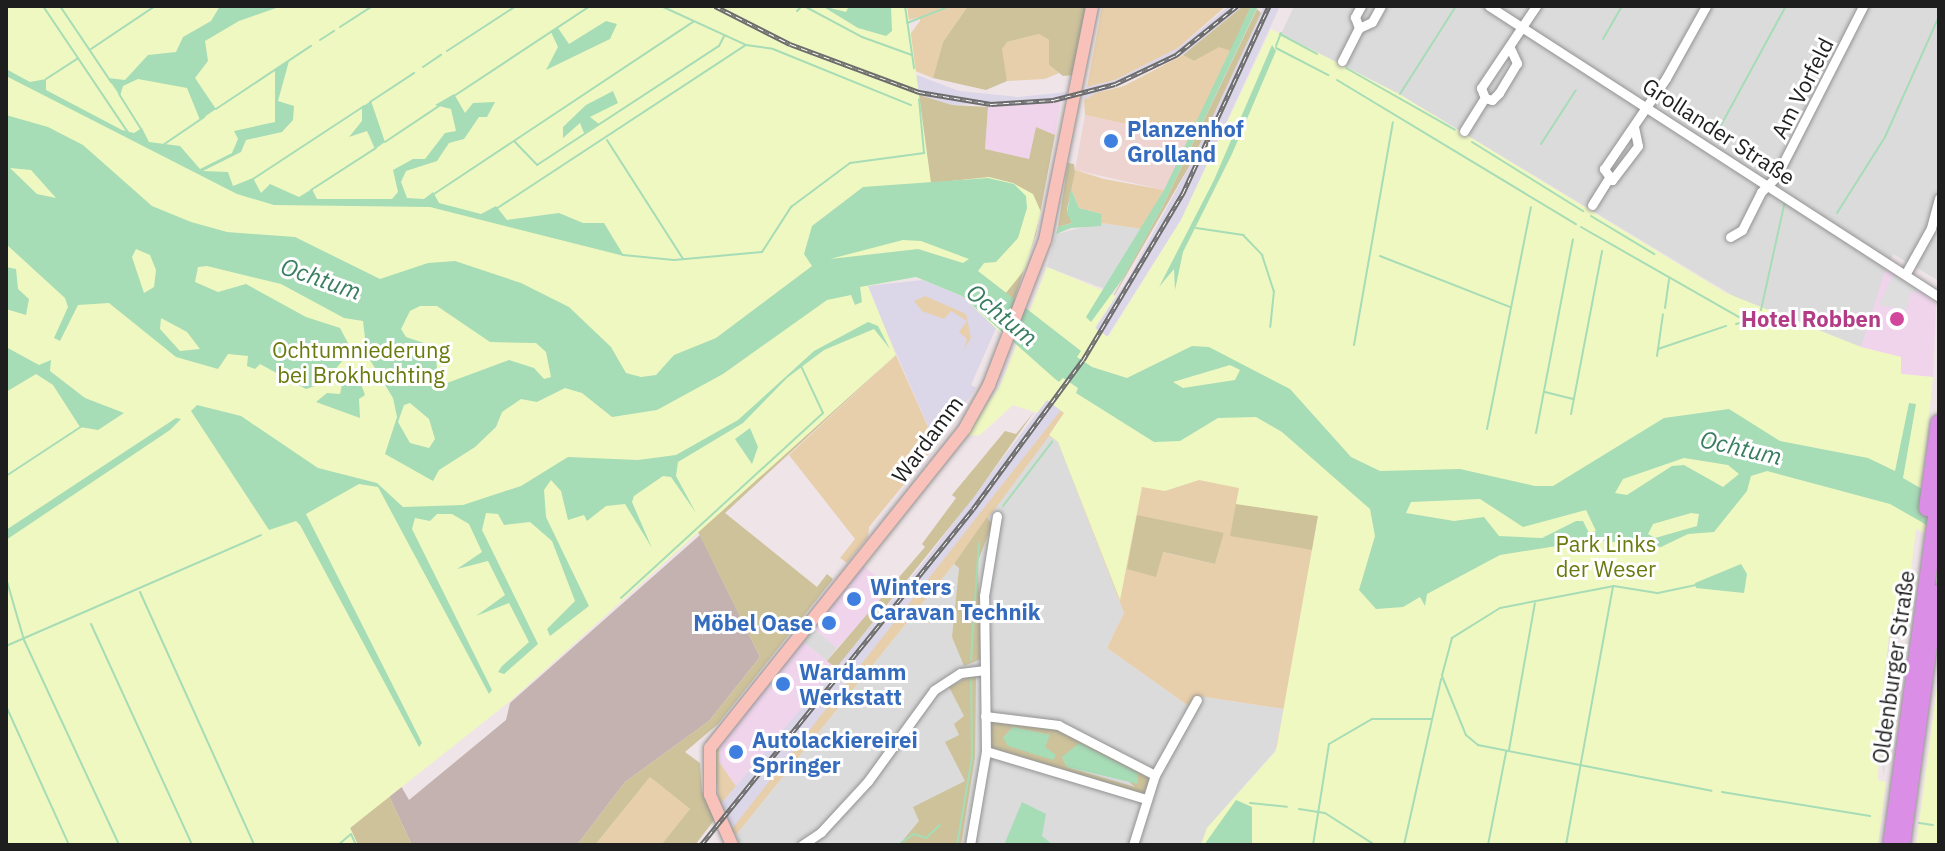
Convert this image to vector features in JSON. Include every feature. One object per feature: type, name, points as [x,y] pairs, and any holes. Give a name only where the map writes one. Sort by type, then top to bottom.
[{"type":"highway","name":"Oldenburger Straße","points":[[1902,845],[1930,625],[1928,535],[1939,423]]},
{"type":"highway","name":"Oldenburger Straße","points":[[1891,845],[1939,572]]},
{"type":"street","name":"Wardamm","points":[[732,845],[710,795],[710,748],[965,428],[1006,343],[1045,240],[1092,6]]},
{"type":"street","points":[[1359,28],[1355,17],[1361,6]]},
{"type":"street","points":[[1342,61],[1359,28],[1372,22],[1381,6]]},
{"type":"street","name":"Grollander Straße","points":[[1489,6],[1906,273],[1935,288],[1939,297]]},
{"type":"street","points":[[1485,98],[1481,88],[1536,6]]},
{"type":"street","points":[[1609,178],[1604,169],[1634,127],[1706,6]]},
{"type":"street","name":"Am Vorfeld","points":[[1730,237],[1742,230],[1769,185],[1863,6]]},
{"type":"street","points":[[1485,98],[1492,100],[1499,93],[1517,63],[1510,48]]},
{"type":"street","points":[[1464,131],[1485,98]]},
{"type":"street","points":[[1609,178],[1618,178],[1638,146],[1634,127]]},
{"type":"street","points":[[1592,205],[1609,178]]},
{"type":"street","points":[[1906,273],[1931,228],[1939,198]]},
{"type":"street","points":[[970,845],[986,751],[984,596],[997,516]]},
{"type":"street","points":[[802,845],[821,832],[868,781],[934,690],[960,673],[983,670]]},
{"type":"street","points":[[1133,845],[1155,775],[1197,700]]},
{"type":"street","points":[[985,716],[1058,725],[1155,775]]},
{"type":"street","points":[[986,751],[1146,799]]},
{"type":"shaded area","points":[[906,6],[968,6],[943,42],[933,78],[913,70],[908,37],[920,17],[908,20]]},
{"type":"shaded area","points":[[968,6],[1086,6],[1074,75],[1063,76],[1049,65],[1049,40],[1039,34],[1007,42],[1002,49],[1007,81],[986,90],[933,78],[943,42]]},
{"type":"shaded area","points":[[1102,6],[1226,6],[1178,48],[1115,80],[1087,87]]},
{"type":"shaded area","points":[[1229,6],[1243,6],[1183,55],[1084,100],[1087,87],[1115,80],[1178,48]]},
{"type":"shaded area","points":[[1243,6],[1251,6],[1231,51],[1219,47],[1194,61],[1183,55]]},
{"type":"shaded area","points":[[1264,6],[1280,6],[1181,220],[1089,365],[1076,357],[1130,276],[1191,163]]},
{"type":"shaded area","points":[[1294,6],[1939,6],[1939,281],[1893,254],[1861,347],[1750,306],[1399,94],[1281,34]]},
{"type":"shaded area","points":[[1257,9],[1261,13],[1191,163],[1095,329],[1162,208]]},
{"type":"shaded area","points":[[1039,34],[1049,40],[1049,65],[1059,73],[1045,79],[1007,81],[1001,49],[1007,42]]},
{"type":"shaded area","points":[[1219,46],[1231,51],[1190,138],[1085,115],[1084,100],[1096,93],[1124,86],[1183,55],[1194,61]]},
{"type":"shaded area","points":[[877,60],[959,91],[1018,97],[1068,92],[1066,101],[952,105],[916,94]]},
{"type":"shaded area","points":[[916,94],[952,105],[988,107],[985,149],[1029,159],[1036,127],[1055,135],[1036,234],[1013,303],[991,285],[930,185]]},
{"type":"shaded area","points":[[1060,102],[1055,135],[1036,127],[1029,159],[985,149],[988,107]]},
{"type":"shaded area","points":[[1085,115],[1190,138],[1164,190],[1075,170]]},
{"type":"shaded area","points":[[1068,163],[1074,164],[1075,172],[1067,210],[1072,223],[1058,227]]},
{"type":"shaded area","points":[[1075,170],[1104,179],[1164,190],[1142,229],[1101,223],[1102,214],[1079,208],[1071,189]]},
{"type":"shaded area","points":[[1101,223],[1142,229],[1105,289],[1047,267],[1056,234]]},
{"type":"shaded area","points":[[1887,265],[1936,304],[1933,377],[1900,374],[1861,347]]},
{"type":"shaded area","points":[[1893,275],[1918,285],[1917,293],[1910,292],[1907,310],[1879,305]]},
{"type":"shaded area","points":[[923,280],[962,296],[996,328],[971,385],[976,388],[936,445],[867,286]]},
{"type":"shaded area","points":[[925,296],[966,314],[971,338],[964,349],[967,339],[959,332],[967,321],[951,311],[944,319],[922,311],[914,301]]},
{"type":"shaded area","points":[[879,314],[896,355],[725,513],[817,587],[827,574],[833,579],[718,724],[685,752],[700,763],[702,791],[715,819],[695,845],[661,845],[690,809],[650,777],[595,845],[577,845],[625,782],[709,721],[760,657],[696,528]]},
{"type":"shaded area","points":[[896,355],[936,445],[869,527],[868,537],[847,563],[840,558],[855,539],[789,455]]},
{"type":"shaded area","points":[[1047,400],[1066,404],[947,562],[731,830],[720,805],[923,563]]},
{"type":"shaded area","points":[[1061,410],[1360,505],[1275,751],[1284,709],[1199,696],[1190,707],[1107,648],[1124,613],[1058,442],[1049,436],[954,564],[736,835],[731,830]],"holes":[[[1224,533],[1215,564],[1162,552]]]},
{"type":"shaded area","points":[[1034,412],[974,497],[836,668],[827,661],[925,547],[922,544],[956,498],[952,495],[1005,431],[1016,434]]},
{"type":"shaded area","points":[[1049,435],[1058,442],[1124,613],[1107,648],[1190,707],[1199,696],[1284,709],[1275,751],[1207,828],[1201,845],[739,845],[736,835],[954,564],[959,568],[952,638],[980,659],[978,561],[992,525],[987,517]]},
{"type":"shaded area","points":[[1236,504],[1318,516],[1313,550],[1230,536]]},
{"type":"shaded area","points":[[1137,515],[1224,533],[1215,564],[1163,552],[1156,577],[1127,569]]},
{"type":"shaded area","points":[[987,517],[992,525],[978,561],[981,659],[964,666],[952,637],[959,568],[954,564]]},
{"type":"shaded area","points":[[700,535],[760,657],[709,721],[625,782],[577,845],[412,845],[389,796],[401,786],[409,800],[506,720],[510,703]]},
{"type":"shaded area","points":[[862,565],[892,589],[837,648],[812,627]]},
{"type":"shaded area","points":[[1891,623],[1900,623],[1884,776],[1878,746]]},
{"type":"shaded area","points":[[812,627],[837,648],[827,661],[801,640]]},
{"type":"shaded area","points":[[801,640],[836,668],[736,786],[719,762],[719,743]]},
{"type":"shaded area","points":[[976,673],[975,757],[961,845],[899,845],[919,821],[913,807],[965,781],[945,742],[959,735],[954,724],[964,716],[949,687]]},
{"type":"shaded area","points":[[989,721],[1056,728],[1151,779],[1144,794],[989,747]],"holes":[[[1013,727],[1049,735],[1045,747],[1003,738]],[[1080,744],[1094,751],[1135,787],[1067,767],[1062,757]]]},
{"type":"shaded area","points":[[719,743],[719,762],[736,786],[720,805],[713,759]]},
{"type":"shaded area","points":[[650,777],[690,809],[661,845],[595,845]]},
{"type":"shaded area","points":[[389,796],[412,845],[358,845],[350,828]]},
{"type":"green space","name":"Ochtumniederung bei Brokhuchting","points":[[6,6],[907,6],[931,183],[989,177],[1013,183],[1033,194],[1041,212],[1026,268],[1005,294],[1014,302],[1002,334],[962,296],[916,277],[868,286],[896,355],[509,702],[350,828],[358,845],[6,845]]},
{"type":"green space","name":"Park Links der Weser","points":[[1271,29],[1399,94],[1726,293],[1861,347],[1901,357],[1901,374],[1933,377],[1922,484],[1939,493],[1939,541],[1916,529],[1906,613],[1892,612],[1880,709],[1878,780],[1886,782],[1878,845],[1201,845],[1207,828],[1276,751],[1318,516],[1236,504],[1239,488],[1199,480],[1165,491],[1142,487],[1120,600],[1058,442],[1049,435],[1064,413],[1047,400],[1037,413],[1013,405],[980,435],[966,436],[1001,384],[1047,267],[1116,296],[1095,328],[1108,337],[1181,220]]},
{"type":"green space","points":[[1939,675],[1939,845],[1916,845],[1938,679]]},
{"type":"water","points":[[220,6],[282,6],[239,21],[205,41],[208,61],[195,78],[216,109],[200,120],[187,88],[138,79],[123,86],[120,96],[108,78],[125,80],[148,55],[176,52],[183,37],[211,21]]},
{"type":"water","points":[[822,6],[846,12],[849,6],[891,6],[892,31],[886,36],[858,28]]},
{"type":"water","points":[[1251,6],[1258,6],[1162,208],[1124,277],[1091,322],[1086,317],[1164,190]]},
{"type":"water","points":[[606,21],[617,24],[610,39],[546,70],[558,47],[551,32],[558,28],[569,44]]},
{"type":"water","points":[[1272,45],[1276,51],[1232,154],[1183,252],[1175,290],[1174,269],[1159,287],[1214,180]]},
{"type":"water","points":[[289,61],[278,101],[294,106],[293,120],[282,132],[246,140],[241,152],[203,171],[228,172],[233,186],[253,178],[261,193],[270,184],[299,197],[312,189],[317,199],[392,199],[398,192],[393,170],[413,159],[425,159],[445,133],[456,131],[451,109],[435,105],[454,94],[465,113],[473,103],[495,102],[487,117],[479,117],[464,139],[449,143],[437,161],[406,171],[401,182],[407,198],[424,199],[433,192],[439,203],[481,214],[496,206],[507,220],[559,213],[583,223],[604,223],[624,256],[430,207],[274,205],[237,194],[6,76],[6,69],[30,82],[46,79],[46,90],[122,130],[134,133],[142,128],[149,142],[180,146],[200,169],[232,153],[238,139],[234,131],[275,122],[275,69]]},
{"type":"water","points":[[613,91],[618,103],[590,117],[599,124],[584,133],[580,123],[563,138],[563,127],[586,105]]},
{"type":"water","points":[[371,101],[385,142],[375,149],[367,131],[349,137],[362,121],[362,107]]},
{"type":"water","name":"Ochtum","points":[[6,115],[48,127],[83,145],[152,206],[191,222],[227,232],[295,237],[380,279],[428,263],[455,261],[521,283],[569,307],[611,347],[626,373],[641,377],[656,375],[674,355],[716,338],[812,266],[804,254],[812,226],[863,187],[988,178],[1014,184],[1026,196],[1027,208],[1018,238],[996,262],[984,263],[978,271],[1081,351],[1077,357],[1092,367],[1127,378],[1192,346],[1209,347],[1290,389],[1351,457],[1380,471],[1460,469],[1535,486],[1553,486],[1664,418],[1729,409],[1780,441],[1868,458],[1895,471],[1909,403],[1916,404],[1903,478],[1939,499],[1939,532],[1890,504],[1767,471],[1751,476],[1747,491],[1714,532],[1688,534],[1661,547],[1594,540],[1500,555],[1427,594],[1425,606],[1420,597],[1403,607],[1376,609],[1359,590],[1375,536],[1370,509],[1282,432],[1256,417],[1218,418],[1180,441],[1154,442],[1076,393],[1078,388],[1063,378],[1059,382],[962,296],[916,277],[860,287],[862,302],[855,305],[851,295],[827,300],[723,374],[657,410],[612,417],[582,393],[565,388],[537,402],[521,399],[502,412],[496,427],[475,447],[439,470],[433,481],[385,454],[397,417],[393,398],[367,355],[363,321],[344,318],[281,284],[207,266],[198,267],[195,282],[218,292],[246,284],[306,317],[340,328],[348,343],[343,360],[324,383],[306,389],[260,364],[255,369],[247,366],[248,356],[228,354],[218,369],[176,357],[109,303],[78,305],[60,341],[54,338],[68,307],[65,298],[6,244]],"holes":[[[10,168],[31,170],[56,198],[37,194]],[[903,240],[921,241],[969,259],[963,263],[918,249],[830,259]],[[136,249],[150,255],[156,270],[154,287],[144,293],[132,257]],[[420,306],[437,306],[490,342],[536,343],[546,352],[551,377],[544,379],[534,368],[509,360],[447,383],[437,372],[436,347],[406,337],[401,329],[410,311]],[[161,318],[187,332],[200,349],[180,351],[160,329]],[[1230,365],[1240,370],[1235,380],[1183,388],[1173,382]],[[410,403],[429,419],[435,439],[429,448],[410,443],[398,422],[404,405]],[[1684,458],[1728,465],[1739,474],[1723,487],[1684,465],[1672,466],[1627,495],[1615,493],[1623,479]],[[1480,499],[1523,527],[1586,510],[1596,531],[1589,533],[1583,521],[1576,521],[1542,538],[1499,536],[1484,517],[1454,521],[1406,513],[1411,502]],[[1691,513],[1699,514],[1697,526],[1655,538],[1648,534],[1653,524]]]},
{"type":"water","points":[[1071,189],[1079,208],[1102,214],[1101,226],[1071,228],[1056,234],[1058,227],[1072,223],[1067,214]]},
{"type":"water","points":[[6,267],[16,269],[18,289],[29,299],[26,315],[6,309]]},
{"type":"water","points":[[868,322],[878,326],[890,349],[874,329],[824,350],[787,378],[743,423],[678,462],[676,476],[696,513],[671,477],[663,476],[634,496],[632,502],[652,548],[625,504],[606,506],[587,521],[584,515],[568,520],[561,491],[551,480],[544,490],[546,517],[589,606],[550,636],[547,629],[575,601],[552,541],[530,522],[504,525],[498,514],[486,513],[482,530],[538,644],[504,674],[498,672],[502,666],[529,642],[509,603],[476,616],[505,595],[488,561],[457,569],[482,552],[469,524],[452,514],[437,514],[430,521],[415,518],[412,529],[492,690],[489,694],[378,487],[359,484],[306,514],[422,743],[419,747],[300,525],[296,521],[269,530],[191,411],[197,405],[241,416],[318,468],[377,483],[403,507],[463,505],[521,486],[568,457],[638,460],[676,455],[738,420],[814,351]]},
{"type":"water","points":[[6,347],[39,365],[51,360],[50,371],[85,398],[124,413],[98,430],[80,427],[53,385],[36,374],[6,392]]},
{"type":"water","points":[[351,371],[357,373],[365,395],[359,399],[360,418],[316,402],[327,393],[340,394],[344,375]]},
{"type":"water","points":[[176,418],[181,419],[170,430],[6,540],[6,530]]},
{"type":"water","points":[[750,428],[758,447],[752,464],[735,439]]},
{"type":"water","points":[[1741,564],[1747,574],[1744,593],[1696,588],[1695,583]]},
{"type":"water","points":[[1013,727],[1050,735],[1045,747],[1056,755],[1053,760],[1008,746],[1003,738]]},
{"type":"water","points":[[1079,743],[1138,773],[1138,784],[1067,767],[1062,757]]},
{"type":"water","points":[[1236,800],[1252,807],[1252,845],[1204,845]]},
{"type":"water","points":[[1022,802],[1046,814],[1042,836],[1053,845],[1004,845]]},
{"type":"waterway","points":[[43,6],[129,134]]},
{"type":"waterway","points":[[60,6],[111,82]]},
{"type":"waterway","points":[[91,49],[155,6]]},
{"type":"waterway","points":[[340,27],[372,6]]},
{"type":"waterway","points":[[447,51],[516,6]]},
{"type":"waterway","points":[[451,98],[590,6]]},
{"type":"waterway","points":[[661,6],[746,45],[773,49],[911,105]]},
{"type":"waterway","points":[[804,6],[862,37],[912,55]]},
{"type":"waterway","points":[[905,6],[914,68]]},
{"type":"waterway","points":[[907,23],[950,6]]},
{"type":"waterway","points":[[1400,94],[1456,6]]},
{"type":"waterway","points":[[1603,39],[1622,6]]},
{"type":"waterway","points":[[1714,138],[1786,6]]},
{"type":"waterway","points":[[797,11],[800,8]]},
{"type":"waterway","points":[[1837,213],[1885,137],[1939,16]]},
{"type":"waterway","points":[[434,194],[693,22]]},
{"type":"waterway","points":[[320,40],[334,31]]},
{"type":"waterway","points":[[1276,46],[1281,33]]},
{"type":"waterway","points":[[1280,34],[1317,54]]},
{"type":"waterway","points":[[515,142],[537,165],[719,46],[724,36]]},
{"type":"waterway","points":[[496,209],[746,45]]},
{"type":"waterway","points":[[216,109],[311,46]]},
{"type":"waterway","points":[[1276,48],[1328,75]]},
{"type":"waterway","points":[[423,67],[441,55]]},
{"type":"waterway","points":[[46,79],[78,58]]},
{"type":"waterway","points":[[1346,68],[1455,130]]},
{"type":"waterway","points":[[370,102],[414,73]]},
{"type":"waterway","points":[[1337,80],[1576,224]]},
{"type":"waterway","points":[[1541,144],[1576,90]]},
{"type":"waterway","points":[[119,94],[141,129]]},
{"type":"waterway","points":[[623,255],[674,260],[762,252],[791,207],[850,163],[924,153],[919,99]]},
{"type":"waterway","points":[[253,179],[364,106]]},
{"type":"waterway","points":[[385,142],[439,106]]},
{"type":"waterway","points":[[163,145],[204,117]]},
{"type":"waterway","points":[[1354,345],[1393,122]]},
{"type":"waterway","points":[[607,140],[683,259]]},
{"type":"waterway","points":[[1472,142],[1583,211]]},
{"type":"waterway","points":[[311,190],[376,148]]},
{"type":"waterway","points":[[1761,310],[1785,201]]},
{"type":"waterway","points":[[1487,429],[1531,207]]},
{"type":"waterway","points":[[1591,216],[1654,254]]},
{"type":"waterway","points":[[1581,227],[1746,321]]},
{"type":"waterway","points":[[1196,228],[1243,235],[1262,255],[1274,291],[1270,327]]},
{"type":"waterway","points":[[1536,433],[1573,239]]},
{"type":"waterway","points":[[1571,414],[1602,251]]},
{"type":"waterway","points":[[1380,256],[1510,307]]},
{"type":"waterway","points":[[1665,308],[1669,279]]},
{"type":"waterway","points":[[1657,356],[1663,314]]},
{"type":"waterway","points":[[1736,324],[1756,319]]},
{"type":"waterway","points":[[1658,349],[1726,326]]},
{"type":"waterway","points":[[621,598],[823,413],[801,366]]},
{"type":"waterway","points":[[1545,392],[1573,399]]},
{"type":"waterway","points":[[6,476],[82,426]]},
{"type":"waterway","points":[[1003,506],[1052,442]]},
{"type":"waterway","points":[[6,646],[261,535]]},
{"type":"waterway","points":[[971,660],[979,543]]},
{"type":"waterway","points":[[6,578],[24,640],[119,845]]},
{"type":"waterway","points":[[1696,585],[1657,593],[1614,586],[1500,608],[1452,638],[1442,676],[1466,735],[1478,745],[1712,791]]},
{"type":"waterway","points":[[1566,845],[1613,587]]},
{"type":"waterway","points":[[140,592],[254,845]]},
{"type":"waterway","points":[[1509,750],[1535,603]]},
{"type":"waterway","points":[[91,624],[192,845]]},
{"type":"waterway","points":[[957,845],[972,757],[971,678]]},
{"type":"waterway","points":[[1404,845],[1441,679]]},
{"type":"waterway","points":[[6,706],[69,845]]},
{"type":"waterway","points":[[1313,845],[1329,744],[1372,719],[1432,719]]},
{"type":"waterway","points":[[1488,845],[1506,752]]},
{"type":"waterway","points":[[1722,792],[1870,816]]},
{"type":"waterway","points":[[1250,803],[1287,807]]},
{"type":"waterway","points":[[1299,809],[1325,813],[1375,845]]},
{"type":"waterway","points":[[1919,823],[1933,825]]},
{"type":"waterway","points":[[898,845],[914,834],[926,838],[940,825]]},
{"type":"waterway","points":[[338,845],[351,834],[356,845]]},
{"type":"railway","points":[[715,6],[790,44],[919,92],[991,104],[1053,100],[1115,84],[1176,55],[1237,6]]},
{"type":"railway","points":[[701,845],[973,509],[1083,360],[1183,193],[1269,6]]},
{"type":"place","name":"Planzenhof Grolland","points":[[1111,141]]},
{"type":"place","name":"Hotel Robben","points":[[1897,319]]},
{"type":"place","name":"Winters Caravan Technik","points":[[854,599]]},
{"type":"place","name":"Möbel Oase","points":[[829,623]]},
{"type":"place","name":"Wardamm Werkstatt","points":[[783,684]]},
{"type":"place","name":"Autolackiereirei Springer","points":[[736,752]]}]
